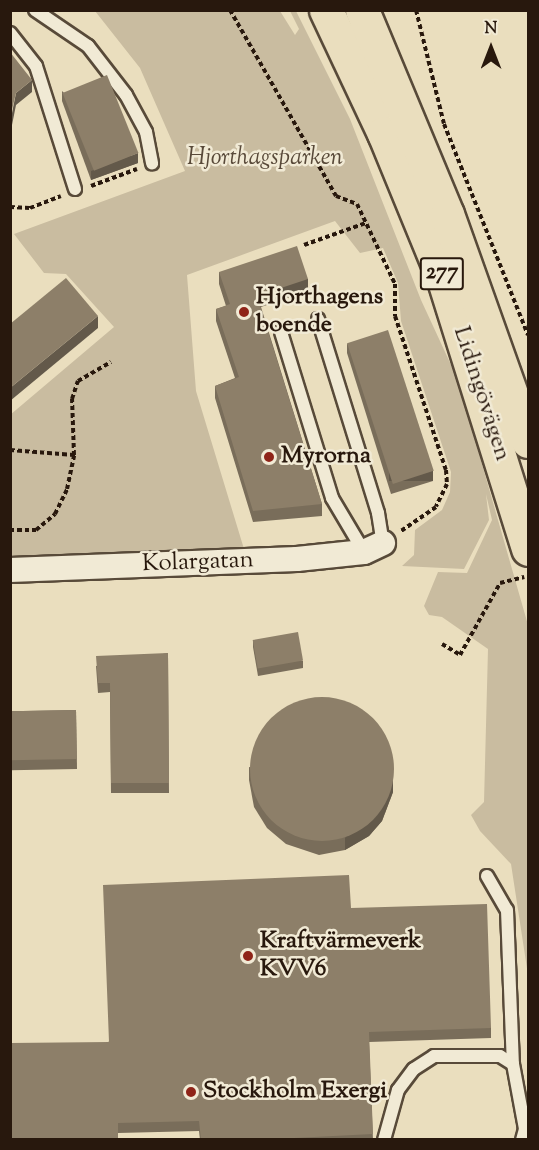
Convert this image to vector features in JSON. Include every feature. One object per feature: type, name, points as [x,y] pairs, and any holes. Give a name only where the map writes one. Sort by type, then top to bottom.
[{"type":"highway","name":"Lidingövägen","points":[[326,10],[384,133],[443,277],[528,549]]},
{"type":"highway","name":"Lidingövägen","points":[[362,10],[447,214],[528,441]]},
{"type":"street","name":"Kolargatan","points":[[10,570],[297,559],[374,548]]},
{"type":"lane","points":[[35,10],[88,45],[126,95],[146,132],[152,163]]},
{"type":"lane","points":[[10,33],[36,66],[75,189]]},
{"type":"lane","points":[[318,320],[378,513],[374,548]]},
{"type":"lane","points":[[281,332],[332,498],[374,548]]},
{"type":"lane","points":[[487,876],[507,910],[513,1064],[518,1079],[522,1140]]},
{"type":"lane","points":[[384,1140],[398,1090],[414,1069],[434,1056],[501,1056],[513,1064]]},
{"type":"path","points":[[230,10],[336,196],[357,204],[395,284],[395,316],[447,477],[444,494],[436,507],[374,548]]},
{"type":"path","points":[[416,10],[444,124],[528,335]]},
{"type":"path","points":[[10,207],[47,204],[75,189],[124,175]]},
{"type":"path","points":[[304,245],[366,224]]},
{"type":"path","points":[[10,530],[36,530],[55,514],[67,489],[74,455],[72,399],[78,381],[111,363]]},
{"type":"path","points":[[10,450],[74,455]]},
{"type":"path","points":[[442,644],[460,655],[500,584],[528,576]]},
{"type":"green space","name":"Hjorthagsparken","points":[[95,11],[280,11],[295,35],[299,29],[290,11],[296,11],[350,119],[421,300],[458,380],[528,625],[528,975],[511,864],[480,831],[471,815],[484,802],[488,649],[442,617],[429,615],[424,606],[438,572],[467,573],[492,520],[486,494],[489,520],[464,569],[402,566],[414,555],[415,530],[442,510],[450,492],[451,472],[401,321],[398,283],[383,248],[360,253],[335,221],[187,275],[196,391],[244,549],[11,558],[10,415],[114,327],[66,274],[44,273],[14,234],[185,171],[140,68]]},
{"type":"building","points":[[10,52],[32,80],[16,93],[10,118]]},
{"type":"building","points":[[107,75],[138,153],[94,171],[62,93]]},
{"type":"building","points":[[297,246],[308,279],[257,296],[322,504],[253,511],[215,386],[239,377],[216,309],[230,304],[219,272]]},
{"type":"building","points":[[66,278],[98,316],[10,388],[10,324]]},
{"type":"building","points":[[388,330],[434,471],[393,484],[347,343]]},
{"type":"building","points":[[298,632],[303,661],[258,669],[253,640]]},
{"type":"building","points":[[168,653],[169,783],[111,783],[110,683],[98,683],[96,656]]},
{"type":"building","points":[[322,697],[349,703],[362,709],[373,718],[382,729],[388,742],[394,769],[388,796],[382,809],[373,820],[362,829],[349,835],[322,841],[295,835],[282,829],[271,820],[262,809],[256,796],[250,769],[256,742],[262,729],[271,718],[282,709],[295,703]]},
{"type":"building","points":[[76,710],[77,759],[11,760],[10,711]]},
{"type":"building","points":[[10,787],[12,849],[10,849]]},
{"type":"building","points":[[349,875],[351,908],[487,904],[491,1028],[369,1032],[373,1134],[255,1140],[201,1140],[199,1121],[118,1123],[118,1140],[10,1140],[10,1043],[109,1042],[103,885]]},
{"type":"place","name":"Hjorthagens boende","points":[[244,312]]},
{"type":"place","name":"Myrorna","points":[[269,457]]},
{"type":"place","name":"Kraftvärmeverk KVV6","points":[[248,956]]},
{"type":"place","name":"Stockholm Exergi","points":[[191,1092]]}]
